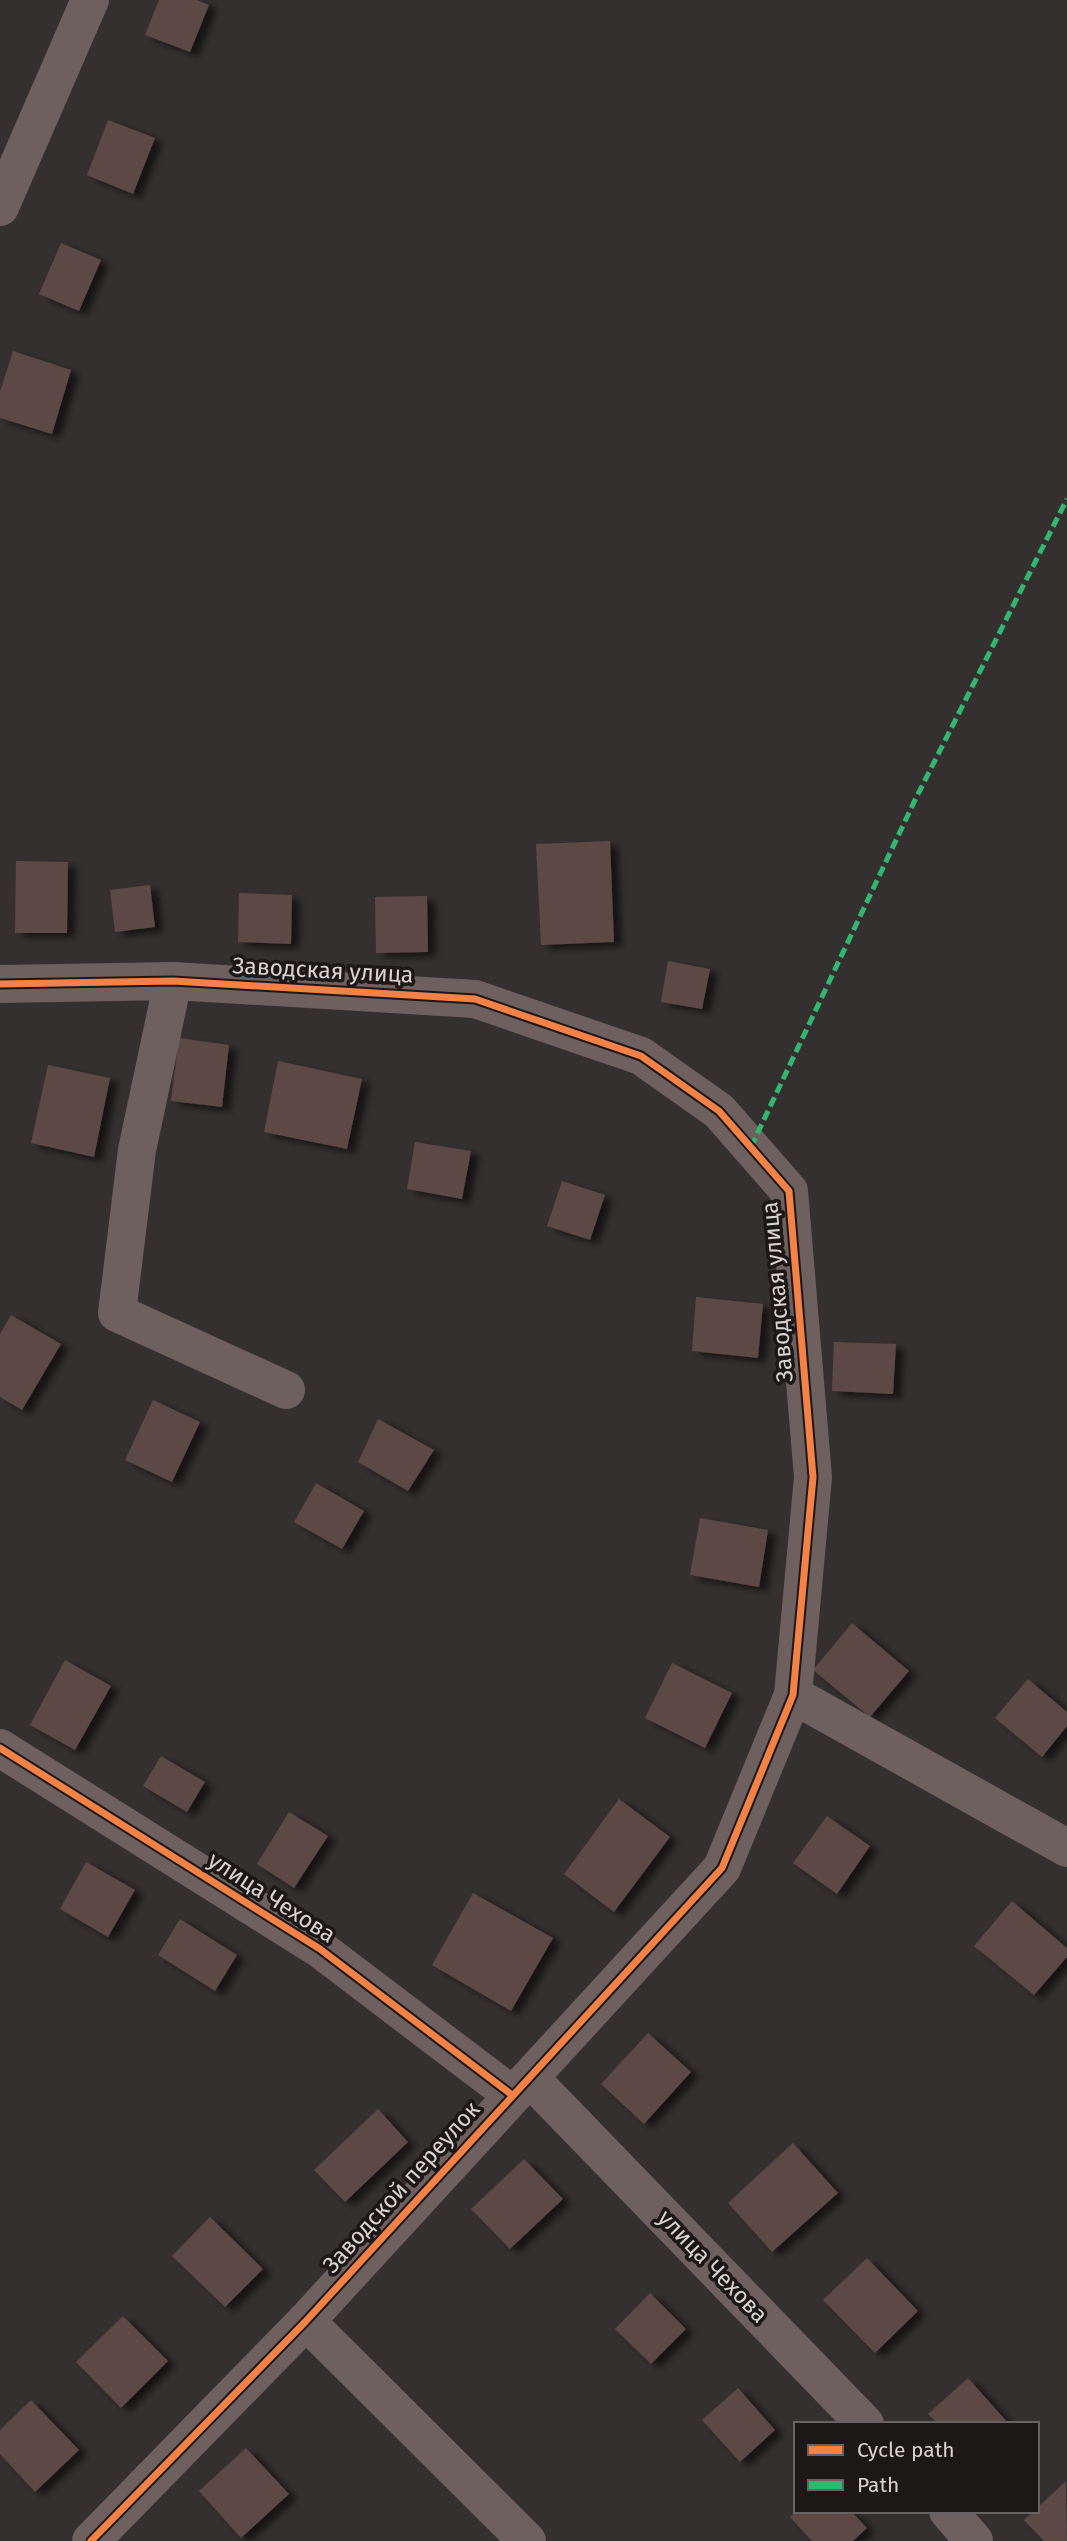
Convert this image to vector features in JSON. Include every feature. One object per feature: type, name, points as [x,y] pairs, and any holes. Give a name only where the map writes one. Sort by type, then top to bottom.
[{"type":"street","points":[[0,207],[90,0]]},
{"type":"street","points":[[173,981],[137,1150],[117,1313],[286,1390]]},
{"type":"street","name":"Заводская улица","points":[[0,984],[173,981],[475,999],[641,1056],[719,1111],[789,1191],[813,1477],[793,1695]]},
{"type":"street","points":[[793,1695],[1067,1848]]},
{"type":"street","name":"Заводской переулок","points":[[91,2541],[306,2321],[722,1868],[793,1695]]},
{"type":"street","name":"улица Чехова","points":[[0,1748],[320,1949],[521,2086],[864,2422]]},
{"type":"street","points":[[306,2321],[527,2541]]},
{"type":"street","points":[[950,2513],[974,2541]]},
{"type":"building","points":[[159,0],[197,0],[209,5],[190,52],[145,35]]},
{"type":"building","points":[[108,120],[155,138],[133,194],[87,175]]},
{"type":"building","points":[[61,243],[101,260],[79,311],[39,294]]},
{"type":"building","points":[[13,351],[71,370],[52,434],[0,418],[0,392]]},
{"type":"building","points":[[610,841],[614,942],[541,945],[536,844]]},
{"type":"building","points":[[16,861],[68,862],[67,933],[15,933]]},
{"type":"building","points":[[150,885],[155,927],[115,932],[110,890]]},
{"type":"building","points":[[239,893],[292,895],[291,944],[238,942]]},
{"type":"building","points":[[427,896],[428,952],[376,953],[375,897]]},
{"type":"building","points":[[668,961],[710,969],[702,1009],[661,1002]]},
{"type":"building","points":[[179,1038],[229,1045],[222,1107],[171,1101]]},
{"type":"building","points":[[278,1061],[362,1079],[347,1149],[264,1132]]},
{"type":"building","points":[[48,1065],[110,1078],[94,1157],[31,1143]]},
{"type":"building","points":[[415,1142],[471,1151],[462,1199],[407,1189]]},
{"type":"building","points":[[562,1181],[605,1195],[590,1240],[547,1226]]},
{"type":"building","points":[[696,1297],[763,1304],[758,1358],[692,1351]]},
{"type":"building","points":[[11,1315],[61,1344],[22,1410],[0,1397],[0,1334]]},
{"type":"building","points":[[834,1342],[896,1344],[893,1394],[832,1391]]},
{"type":"building","points":[[153,1400],[200,1422],[172,1482],[125,1460]]},
{"type":"building","points":[[378,1419],[434,1450],[408,1491],[358,1462]]},
{"type":"building","points":[[316,1483],[364,1511],[342,1549],[294,1522]]},
{"type":"building","points":[[700,1518],[768,1530],[759,1587],[690,1575]]},
{"type":"building","points":[[852,1623],[909,1671],[870,1717],[813,1670]]},
{"type":"building","points":[[65,1660],[111,1686],[75,1750],[30,1725]]},
{"type":"building","points":[[672,1663],[732,1693],[705,1748],[645,1718]]},
{"type":"building","points":[[1028,1679],[1067,1712],[1067,1726],[1042,1757],[995,1718]]},
{"type":"building","points":[[161,1756],[205,1782],[187,1812],[143,1786]]},
{"type":"building","points":[[619,1799],[670,1837],[614,1912],[564,1874]]},
{"type":"building","points":[[289,1812],[328,1836],[294,1888],[257,1864]]},
{"type":"building","points":[[827,1816],[870,1846],[837,1894],[793,1863]]},
{"type":"building","points":[[86,1862],[135,1890],[108,1937],[60,1909]]},
{"type":"building","points":[[473,1893],[553,1938],[511,2011],[432,1965]]},
{"type":"building","points":[[1012,1901],[1067,1948],[1067,1957],[1034,1995],[974,1946]]},
{"type":"building","points":[[180,1919],[237,1955],[215,1991],[158,1955]]},
{"type":"building","points":[[648,2033],[691,2072],[644,2124],[601,2084]]},
{"type":"building","points":[[378,2109],[408,2142],[345,2202],[314,2170]]},
{"type":"building","points":[[793,2143],[838,2193],[772,2252],[728,2203]]},
{"type":"building","points":[[524,2159],[563,2199],[510,2249],[471,2209]]},
{"type":"building","points":[[210,2217],[263,2269],[225,2307],[172,2256]]},
{"type":"building","points":[[867,2258],[918,2311],[875,2353],[823,2300]]},
{"type":"building","points":[[650,2293],[686,2329],[651,2364],[615,2329]]},
{"type":"building","points":[[123,2316],[168,2361],[121,2408],[76,2362]]},
{"type":"building","points":[[968,2378],[1007,2422],[936,2422],[928,2414]]},
{"type":"building","points":[[738,2388],[775,2430],[740,2462],[702,2420]]},
{"type":"building","points":[[31,2400],[79,2450],[35,2492],[0,2454],[0,2430]]},
{"type":"building","points":[[246,2448],[289,2494],[241,2538],[199,2491]]},
{"type":"building","points":[[1066,2481],[1067,2541],[1044,2541],[1024,2520],[1032,2513],[1039,2513],[1039,2506]]},
{"type":"building","points":[[794,2513],[853,2513],[867,2528],[853,2541],[812,2541],[790,2517]]},
{"type":"marked path","points":[[751,1147],[916,798],[1067,499]]},
{"type":"cycle path","points":[[0,984],[173,981],[475,999],[641,1056],[719,1111],[789,1191],[813,1477],[793,1695],[722,1868],[306,2321],[91,2541]]},
{"type":"cycle path","points":[[0,1748],[320,1949],[512,2095]]}]
